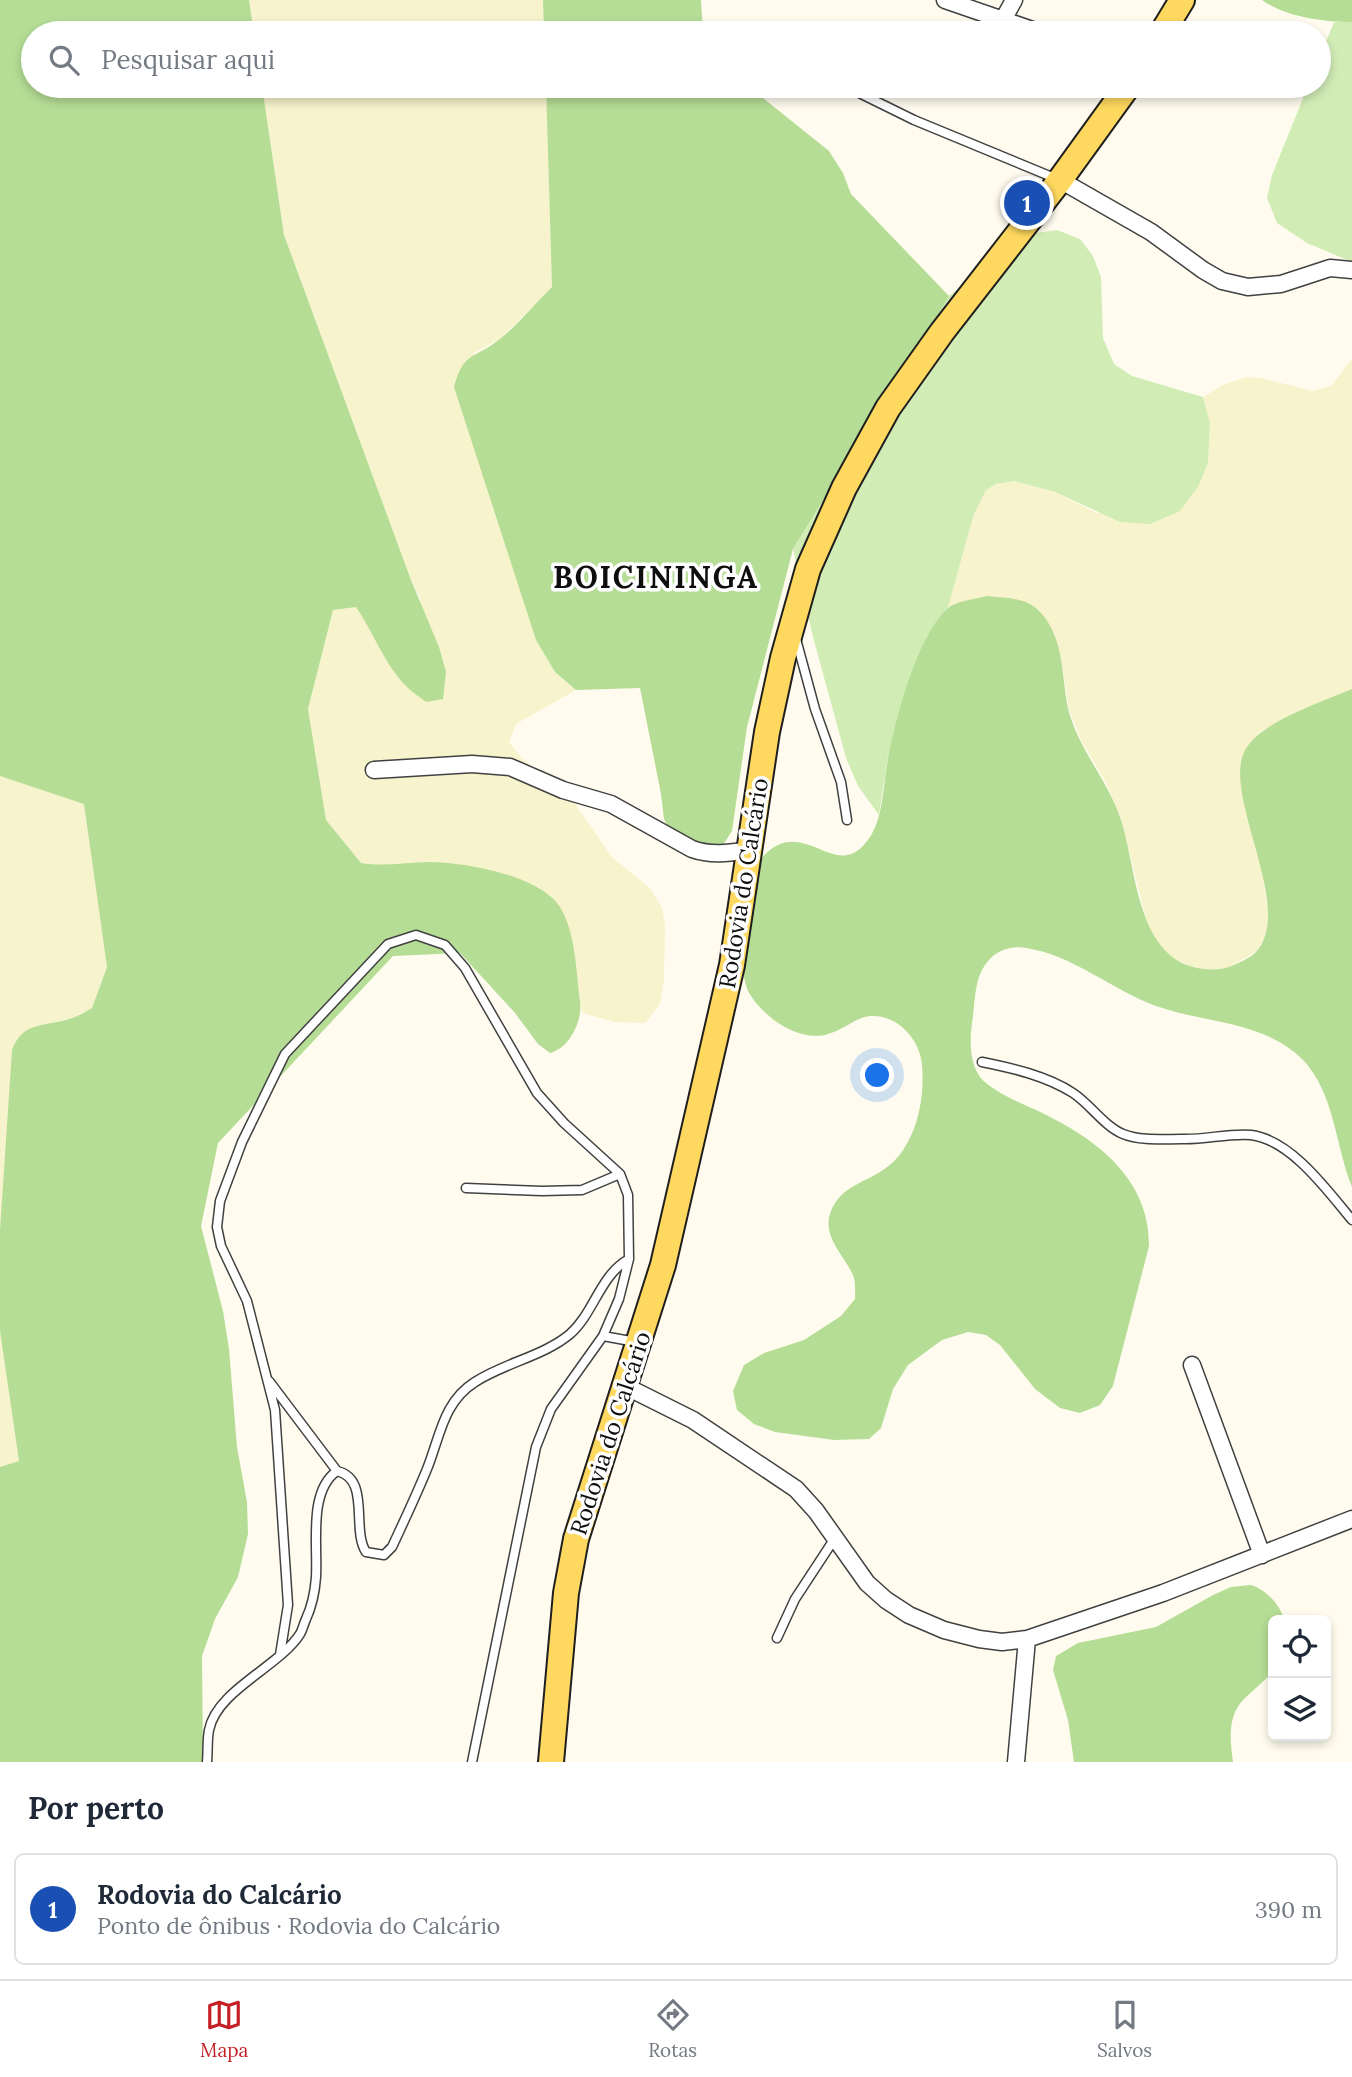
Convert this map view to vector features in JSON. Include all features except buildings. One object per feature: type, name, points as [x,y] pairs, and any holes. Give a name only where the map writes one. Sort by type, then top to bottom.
[{"type":"main road","points":[[1169,21],[1182,0]]},
{"type":"main road","name":"Rodovia do Calcário","points":[[551,1762],[565,1605],[576,1539],[663,1265],[726,992],[767,732],[813,558],[844,488],[888,408],[942,332],[1060,180],[1119,98]]},
{"type":"street","points":[[945,0],[1006,21]]},
{"type":"street","points":[[1003,20],[1014,0]]},
{"type":"street","points":[[1060,180],[1151,232],[1222,281],[1248,287],[1282,284],[1329,268],[1352,270]]},
{"type":"street","points":[[374,770],[472,764],[510,767],[563,790],[611,804],[705,854],[720,855],[749,850]]},
{"type":"street","points":[[1192,1365],[1262,1555]]},
{"type":"street","points":[[624,1385],[693,1420],[796,1489],[816,1511],[867,1583],[886,1600],[909,1615],[979,1639],[1002,1642],[1027,1639],[1163,1593],[1352,1519]]},
{"type":"street","points":[[1016,1762],[1027,1639]]},
{"type":"lane","points":[[869,98],[914,120],[1060,180]]},
{"type":"lane","points":[[793,626],[815,709],[841,782],[847,820]]},
{"type":"lane","points":[[279,1655],[288,1605],[275,1409],[247,1301],[221,1246],[218,1227],[220,1201],[242,1143],[285,1054],[388,944],[416,935],[445,945],[466,968],[537,1093],[564,1123],[620,1174],[628,1195],[629,1259],[619,1299],[603,1336],[551,1409],[536,1447],[472,1762]]},
{"type":"lane","points":[[982,1062],[1010,1068],[1074,1093],[1121,1133],[1168,1139],[1254,1135],[1278,1144],[1325,1187],[1352,1220]]},
{"type":"lane","points":[[466,1188],[582,1190],[620,1174]]},
{"type":"lane","points":[[268,1380],[337,1471],[353,1480],[357,1492],[360,1544],[366,1552],[384,1555],[392,1547],[428,1467],[445,1416],[457,1396],[474,1382],[552,1346],[571,1333],[619,1264],[629,1259]]},
{"type":"lane","points":[[603,1336],[639,1343]]},
{"type":"lane","points":[[207,1762],[209,1728],[225,1700],[300,1634],[311,1607],[316,1578],[316,1531],[323,1486],[337,1471]]},
{"type":"lane","points":[[778,1638],[795,1598],[835,1538]]},
{"type":"shaded area","points":[[249,0],[543,0],[544,21],[252,21]]},
{"type":"shaded area","points":[[264,98],[546,98],[552,287],[500,339],[474,353],[519,585],[536,640],[555,672],[576,690],[516,724],[509,742],[522,758],[571,798],[611,856],[651,889],[662,908],[665,925],[664,979],[660,1004],[645,1023],[615,1022],[582,1013],[569,927],[540,888],[516,878],[444,863],[378,866],[361,863],[326,820],[308,709],[333,610],[356,607],[407,688],[420,598],[411,580],[284,235]]},
{"type":"shaded area","points":[[1352,359],[1352,689],[1259,733],[1264,885],[1268,917],[1266,935],[1256,952],[1227,968],[1204,970],[1188,966],[1167,954],[1156,941],[1146,919],[1121,818],[1105,781],[1081,740],[1069,709],[1054,632],[987,596],[948,607],[974,514],[986,490],[996,484],[1014,481],[1055,492],[1097,513],[1180,511],[1198,487],[1208,463],[1210,423],[1203,397],[1225,384],[1247,377],[1313,391],[1331,386]]},
{"type":"shaded area","points":[[0,776],[84,803],[107,967],[92,1008],[72,1018],[35,1026],[0,1230]]},
{"type":"shaded area","points":[[0,1331],[19,1461],[0,1467]]},
{"type":"green space","points":[[0,0],[249,0],[252,21],[21,21],[21,98],[264,98],[284,235],[411,580],[439,647],[446,672],[443,699],[426,702],[408,688],[393,670],[356,607],[333,610],[308,709],[326,820],[361,863],[431,862],[482,868],[520,879],[550,896],[560,907],[569,929],[580,1008],[574,1032],[564,1045],[550,1053],[538,1044],[515,1013],[460,953],[393,956],[218,1143],[201,1226],[223,1311],[229,1349],[237,1447],[247,1502],[248,1534],[238,1577],[215,1619],[202,1656],[203,1762],[0,1762],[0,1467],[19,1461],[0,1331],[0,1230],[12,1050],[17,1040],[29,1029],[72,1018],[92,1008],[107,967],[84,804],[0,776]]},
{"type":"green space","points":[[543,0],[701,0],[702,21],[544,21]]},
{"type":"green space","points":[[1262,0],[1352,0],[1352,22],[1305,17]]},
{"type":"green space","points":[[1334,22],[1352,22],[1352,262],[1307,243],[1277,223],[1267,198],[1272,175],[1303,98],[1331,98],[1331,29]]},
{"type":"green space","points":[[546,98],[763,98],[829,151],[843,173],[851,194],[949,296],[912,361],[892,388],[793,549],[747,727],[732,831],[719,851],[675,844],[664,819],[640,688],[576,690],[555,672],[536,640],[454,387],[467,360],[508,332],[552,287]]},
{"type":"green space","points":[[1057,230],[1080,239],[1093,256],[1101,277],[1103,338],[1114,364],[1132,376],[1203,397],[1210,423],[1208,463],[1198,487],[1180,511],[1150,524],[1120,522],[1055,492],[1014,481],[996,484],[986,490],[974,514],[948,607],[927,638],[888,756],[879,815],[858,786],[846,758],[813,637],[793,549],[892,388],[912,361],[949,296],[1013,246],[1036,233]]},
{"type":"green space","points":[[987,596],[1014,599],[1032,605],[1053,631],[1072,722],[1120,817],[1135,883],[1150,927],[1161,946],[1177,960],[1197,968],[1222,969],[1243,961],[1256,952],[1266,932],[1268,907],[1242,790],[1240,766],[1247,747],[1267,728],[1281,720],[1352,689],[1352,1187],[1322,1088],[1314,1073],[1288,1047],[1252,1030],[1156,1006],[1076,965],[1043,952],[1020,947],[1003,950],[989,960],[977,983],[971,1039],[976,1070],[985,1082],[998,1091],[1077,1132],[1114,1161],[1140,1199],[1147,1221],[1149,1246],[1113,1386],[1100,1405],[1080,1413],[1060,1408],[1035,1389],[1000,1345],[986,1335],[968,1332],[942,1340],[908,1365],[893,1389],[881,1428],[869,1439],[834,1440],[775,1432],[754,1424],[737,1410],[733,1391],[744,1365],[764,1353],[804,1340],[841,1316],[855,1299],[853,1276],[831,1236],[831,1211],[842,1194],[884,1169],[901,1153],[918,1117],[923,1077],[917,1046],[905,1030],[889,1019],[870,1016],[831,1033],[807,1035],[795,1032],[773,1019],[754,1001],[747,988],[743,965],[759,862],[780,844],[793,842],[838,855],[849,855],[870,837],[880,811],[890,748],[901,705],[916,660],[936,622],[947,609],[960,602]]},
{"type":"green space","points":[[1251,1585],[1262,1590],[1272,1598],[1282,1615],[1268,1615],[1268,1676],[1245,1698],[1235,1712],[1231,1737],[1233,1762],[1074,1762],[1068,1720],[1053,1670],[1056,1656],[1078,1643],[1156,1627],[1231,1587]]},
{"type":"place","name":"Rodovia do Calcário","points":[[1027,203]]},
{"type":"district","name":"BOICININGA","points":[[656,577]]}]
